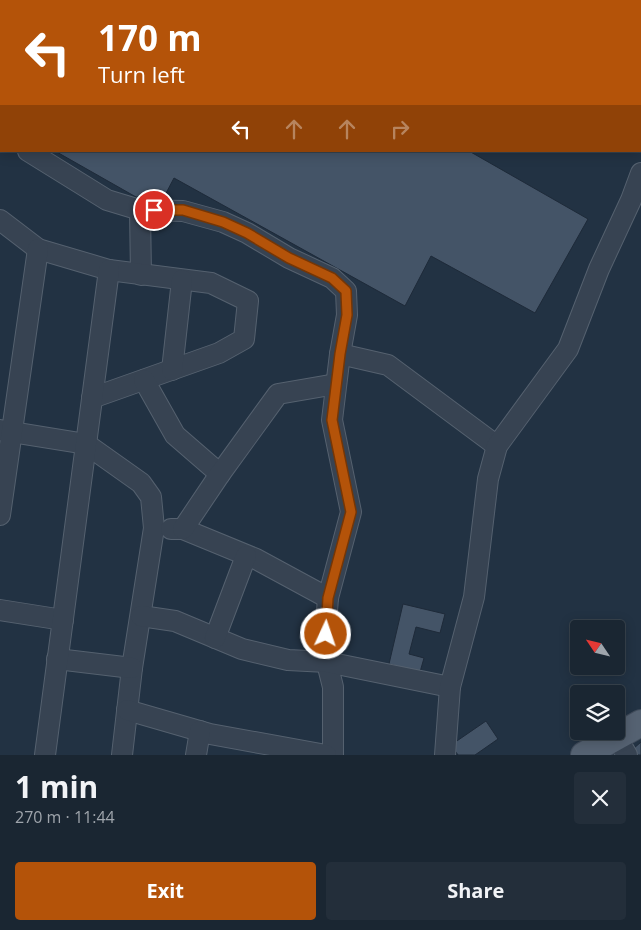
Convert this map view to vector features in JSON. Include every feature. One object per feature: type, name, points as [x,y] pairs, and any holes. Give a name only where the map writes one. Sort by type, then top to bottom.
[{"type":"main road","points":[[584,755],[622,745],[641,723]]},
{"type":"street","points":[[30,152],[107,200],[140,210],[183,210],[223,222],[247,233],[289,258],[332,278],[346,291],[347,315],[332,420],[351,512],[328,598],[324,651],[333,687],[333,755]]},
{"type":"street","points":[[445,755],[450,686],[474,597],[488,479],[497,446],[568,348],[599,269],[631,200],[641,173]]},
{"type":"street","points":[[140,210],[142,275]]},
{"type":"street","points":[[0,220],[38,249],[109,270],[211,283],[248,301],[244,339],[219,353],[92,398]]},
{"type":"street","points":[[0,515],[6,431],[38,249]]},
{"type":"street","points":[[45,755],[109,270]]},
{"type":"street","points":[[172,370],[182,280]]},
{"type":"street","points":[[340,354],[388,365],[497,446]]},
{"type":"street","points":[[144,380],[175,435],[220,474]]},
{"type":"street","points":[[183,529],[278,394],[336,384]]},
{"type":"street","points":[[6,431],[86,444],[141,483],[150,497],[154,528],[132,668],[122,755]]},
{"type":"street","points":[[154,528],[183,529],[246,556],[328,598]]},
{"type":"street","points":[[215,638],[246,556]]},
{"type":"street","points":[[0,610],[62,620]]},
{"type":"street","points":[[141,616],[175,621],[242,649],[288,660],[327,662],[450,686]]},
{"type":"street","points":[[57,659],[132,668]]},
{"type":"street","points":[[128,710],[200,731],[326,755]]},
{"type":"street","points":[[196,755],[200,731]]},
{"type":"building","points":[[57,152],[471,152],[588,219],[535,313],[431,256],[405,306],[174,178],[164,197],[136,197]]},
{"type":"building","points":[[403,604],[445,614],[440,633],[416,627],[409,654],[424,658],[420,672],[389,664]]},
{"type":"building","points":[[486,721],[498,739],[475,755],[458,755],[451,745]]},
{"type":"building","points":[[641,742],[641,755],[638,755],[633,749]]},
{"type":"route","points":[[154,210],[183,210],[223,222],[247,233],[289,258],[332,278],[346,291],[347,315],[332,420],[351,512],[328,598],[326,634]]}]
